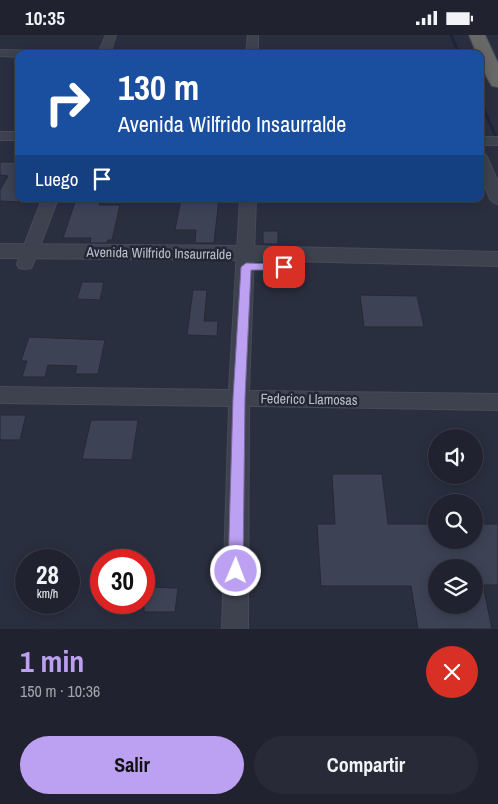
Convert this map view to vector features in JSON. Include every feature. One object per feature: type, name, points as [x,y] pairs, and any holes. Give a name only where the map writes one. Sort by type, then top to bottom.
[{"type":"highway","points":[[468,35],[474,50]]},
{"type":"highway","points":[[476,35],[483,50]]},
{"type":"highway","points":[[484,52],[498,82]]},
{"type":"highway","points":[[484,72],[498,100]]},
{"type":"street","points":[[105,50],[111,35]]},
{"type":"street","points":[[252,35],[252,50]]},
{"type":"street","points":[[0,53],[15,53]]},
{"type":"street","points":[[0,136],[15,136]]},
{"type":"street","points":[[484,141],[498,141]]},
{"type":"street","points":[[484,166],[498,199]]},
{"type":"street","points":[[28,258],[49,202]]},
{"type":"street","points":[[235,629],[239,398],[248,202]]},
{"type":"street","name":"Avenida Wilfrido Insaurralde","points":[[0,251],[28,258]]},
{"type":"street","name":"Avenida Wilfrido Insaurralde","points":[[0,264],[28,258],[246,260],[498,259]]},
{"type":"street","name":"Avenida Wilfrido Insaurralde","points":[[246,260],[498,269]]},
{"type":"street","name":"Federico Llamosas","points":[[0,395],[498,402]]},
{"type":"building","points":[[0,162],[15,162],[15,202],[0,201],[0,190],[8,176],[0,175]]},
{"type":"building","points":[[75,202],[100,202],[99,205],[120,205],[112,240],[108,240],[107,243],[90,243],[91,238],[63,238]]},
{"type":"building","points":[[180,202],[219,202],[214,243],[195,243],[196,230],[175,230]]},
{"type":"building","points":[[263,231],[278,231],[278,244],[263,244]]},
{"type":"building","points":[[82,282],[104,282],[100,300],[77,299]]},
{"type":"building","points":[[193,290],[207,290],[204,321],[218,321],[217,336],[187,335]]},
{"type":"building","points":[[360,295],[417,296],[424,327],[364,327]]},
{"type":"building","points":[[29,337],[105,340],[98,374],[75,374],[77,366],[48,365],[45,377],[22,377],[27,361],[21,361]]},
{"type":"building","points":[[0,415],[26,415],[20,440],[0,440]]},
{"type":"building","points":[[91,420],[138,420],[132,460],[82,459]]},
{"type":"building","points":[[332,474],[382,474],[388,524],[428,524],[428,549],[483,549],[483,524],[498,524],[498,585],[483,585],[492,629],[418,629],[411,586],[321,586],[317,524],[335,524]]},
{"type":"building","points":[[155,587],[178,588],[175,612],[155,612]]},
{"type":"waterway","points":[[451,35],[457,50]]},
{"type":"waterway","points":[[484,110],[496,137]]},
{"type":"route","points":[[236,571],[239,398],[246,267],[284,267]]}]
